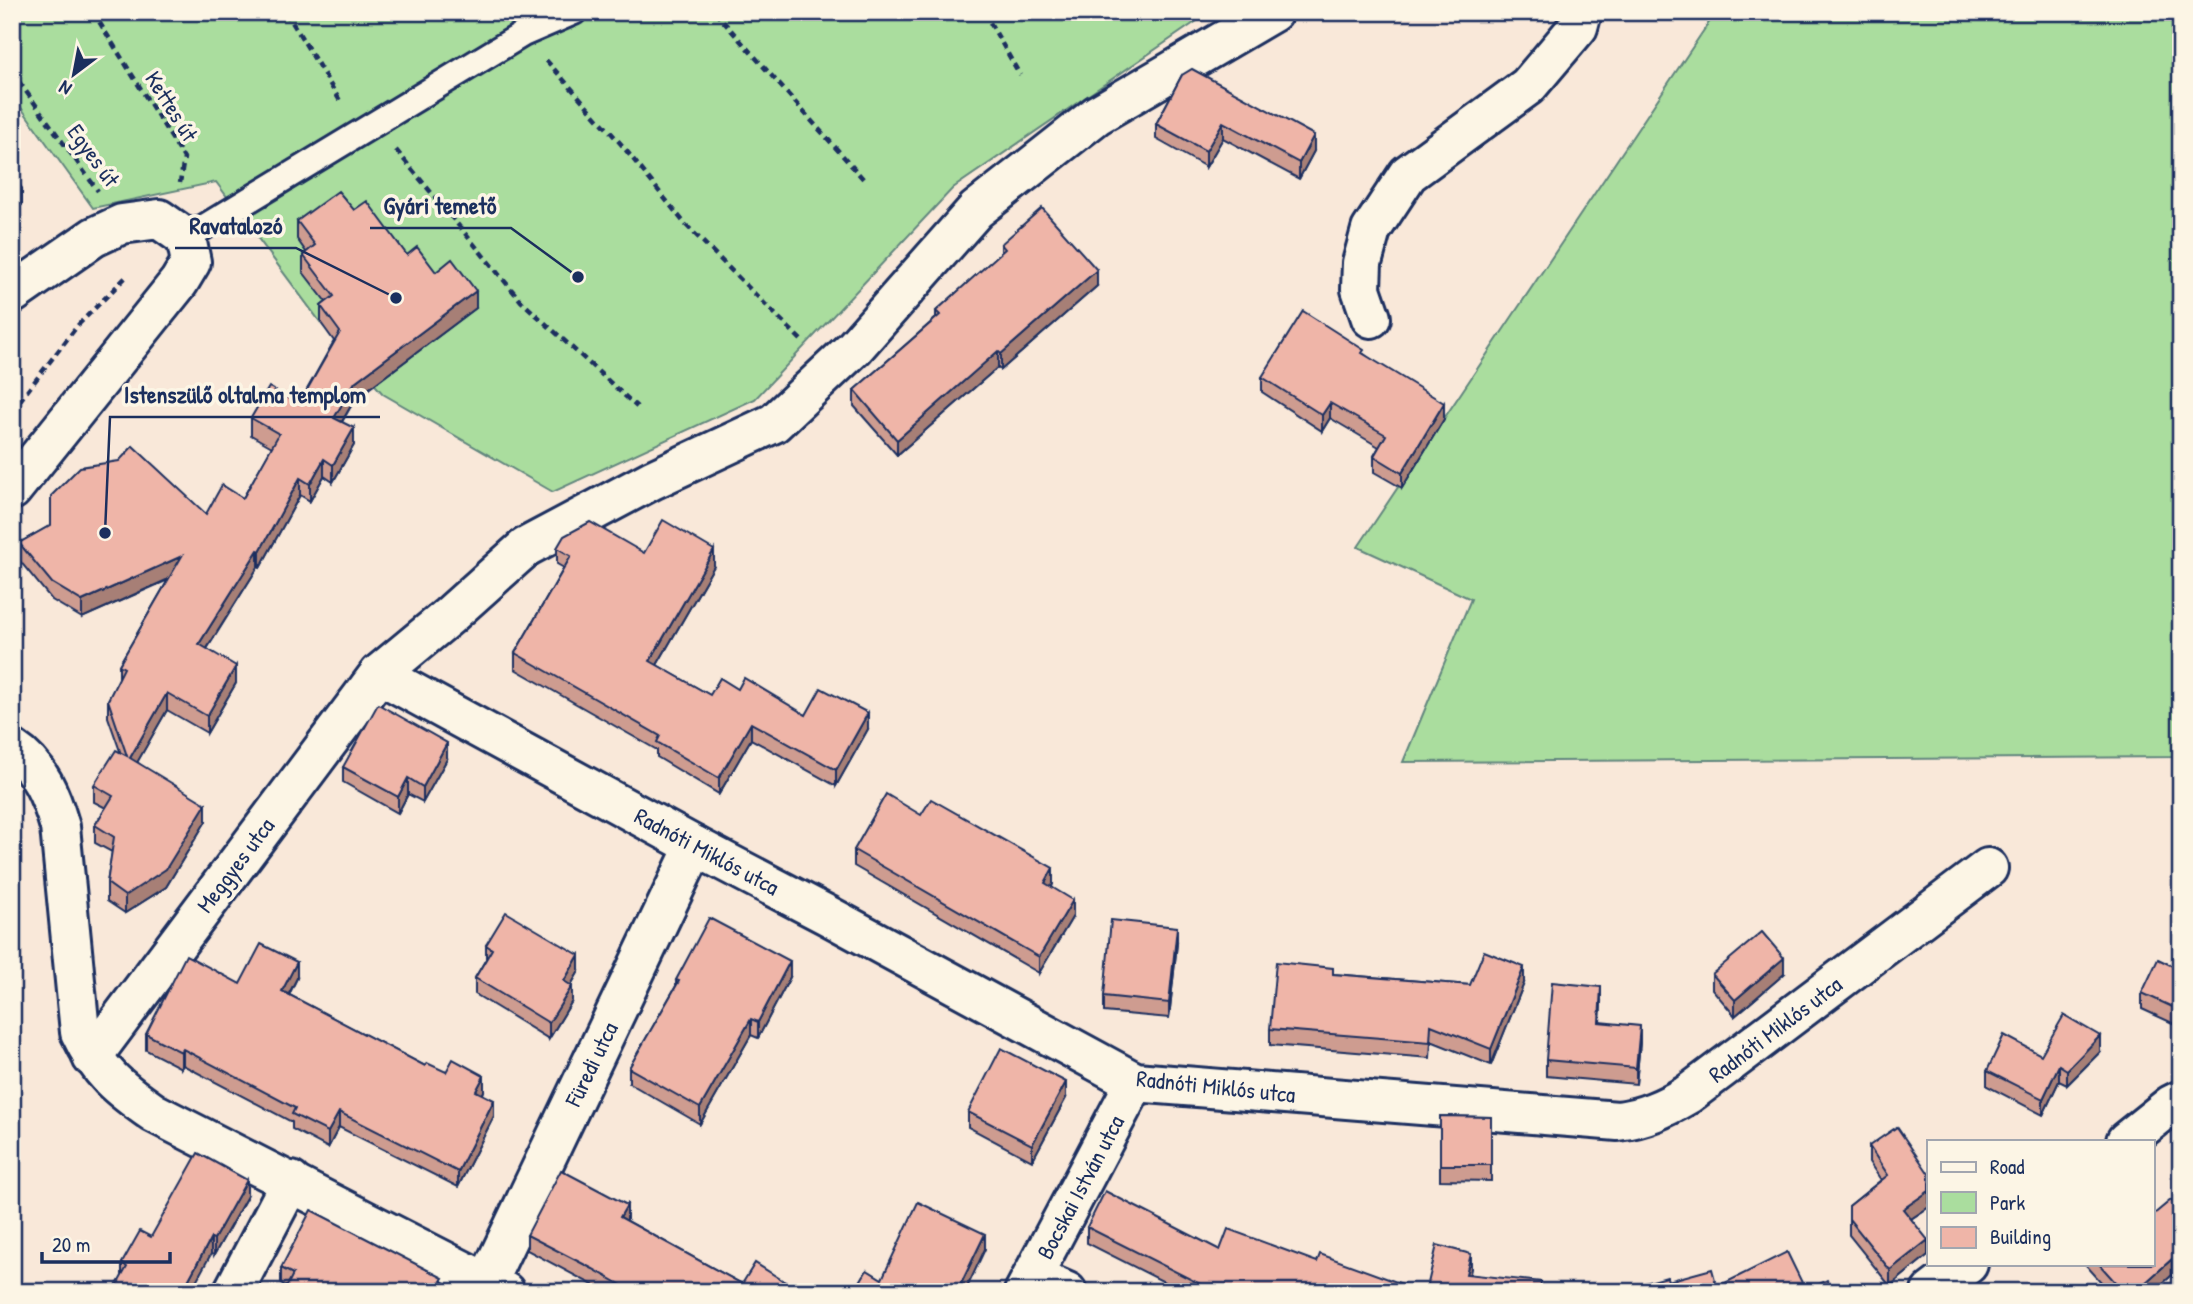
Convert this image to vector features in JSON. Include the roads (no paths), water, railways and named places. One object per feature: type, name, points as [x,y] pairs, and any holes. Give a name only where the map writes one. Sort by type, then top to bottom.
[{"type":"street","name":"Meggyes utca","points":[[92,1057],[379,674],[526,547],[652,480],[774,423],[855,347],[976,210],[1097,115],[1273,12]]},
{"type":"street","points":[[1371,318],[1361,289],[1362,263],[1371,230],[1408,174],[1528,86],[1578,27],[1582,12]]},
{"type":"street","points":[[12,294],[94,237],[122,224],[159,219],[179,234],[191,262],[179,282],[12,490]]},
{"type":"street","name":"Radnóti Miklós utca","points":[[379,674],[1135,1082],[1618,1121],[1633,1119],[1667,1107],[1687,1095],[1988,868]]},
{"type":"street","points":[[12,749],[25,758],[52,800],[60,827],[80,1032],[92,1057],[118,1088],[154,1113],[496,1287]]},
{"type":"street","name":"Füredi utca","points":[[496,1287],[695,846]]},
{"type":"street","name":"Bocskai István utca","points":[[1041,1287],[1135,1082]]},
{"type":"street","points":[[2127,1140],[2181,1100]]},
{"type":"street","points":[[233,1292],[292,1181]]},
{"type":"street","points":[[1931,1292],[1965,1266]]},
{"type":"lane","points":[[179,234],[368,130],[523,34],[574,12]]},
{"type":"place","name":"Gyári temető","points":[[578,277]]},
{"type":"place","name":"Ravatalozó","points":[[396,298]]},
{"type":"place","name":"Istenszülő oltalma templom","points":[[105,533]]}]
